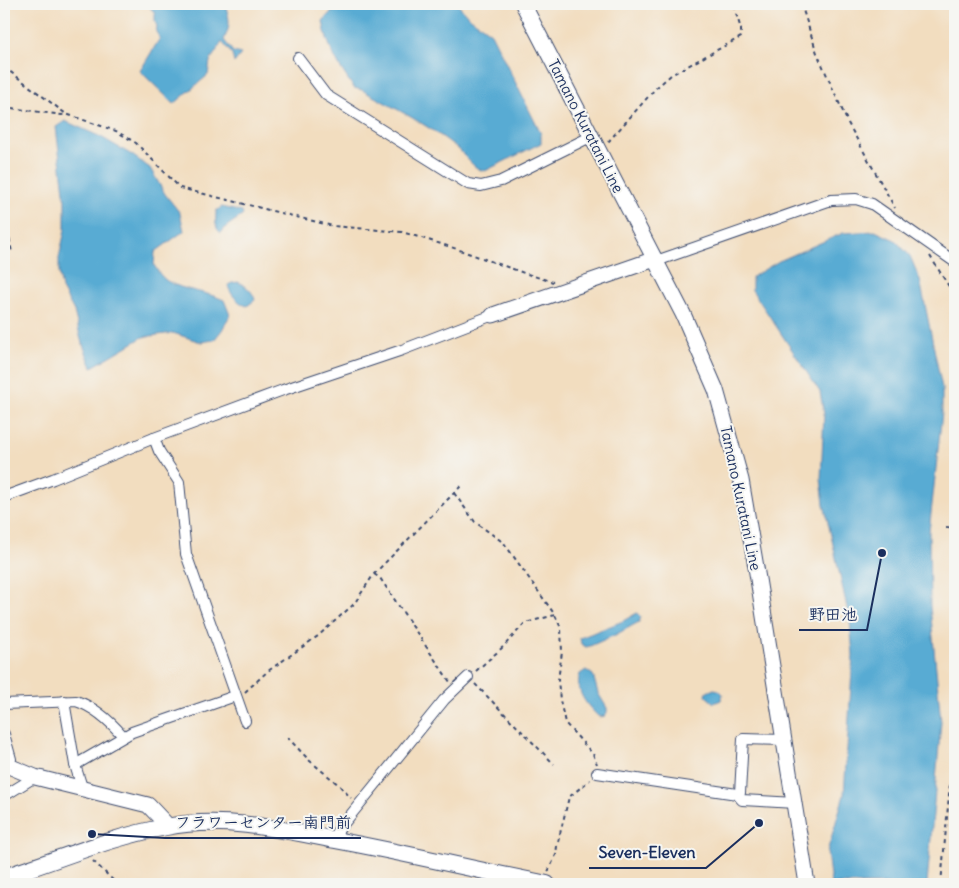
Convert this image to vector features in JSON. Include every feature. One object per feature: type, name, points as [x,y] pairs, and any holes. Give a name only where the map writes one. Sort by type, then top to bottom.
[{"type":"main road","name":"Tamano Kuratani Line","points":[[523,4],[655,259],[704,359],[716,390],[741,480],[807,884]]},
{"type":"main road","points":[[493,315],[655,259]]},
{"type":"main road","points":[[7,765],[35,778],[148,804],[168,826]]},
{"type":"main road","points":[[4,877],[115,838],[168,826],[211,823],[278,828],[364,844],[546,884]]},
{"type":"street","points":[[298,58],[326,96],[347,107],[468,184],[481,186],[501,180],[592,136]]},
{"type":"street","points":[[655,259],[662,259],[832,200],[856,199],[872,204],[955,262]]},
{"type":"street","points":[[4,497],[53,480],[154,438],[283,390],[402,350],[493,315]]},
{"type":"street","points":[[154,438],[159,451],[179,482],[186,554],[245,721]]},
{"type":"street","points":[[336,840],[336,832],[415,734],[455,688],[468,677]]},
{"type":"street","points":[[75,765],[123,736],[235,696]]},
{"type":"street","points":[[4,704],[76,701],[102,715],[123,736]]},
{"type":"street","points":[[64,702],[81,789]]},
{"type":"street","points":[[4,734],[11,760],[7,765]]},
{"type":"street","points":[[738,795],[740,793],[743,740],[784,740]]},
{"type":"street","points":[[598,773],[737,794],[742,800],[795,803]]},
{"type":"street","points":[[4,796],[35,778]]},
{"type":"path","points":[[600,151],[656,88],[671,75],[740,37],[741,29],[733,4]]},
{"type":"path","points":[[802,4],[817,53],[848,123],[897,211],[897,220]]},
{"type":"path","points":[[4,67],[66,114],[116,131],[136,143],[180,188],[332,226],[402,232],[558,283],[563,291]]},
{"type":"path","points":[[4,107],[66,114]]},
{"type":"path","points":[[4,207],[12,253]]},
{"type":"path","points":[[925,241],[924,248],[955,296]]},
{"type":"path","points":[[235,696],[242,696],[268,671],[318,636],[354,604],[374,574],[461,486]]},
{"type":"path","points":[[454,493],[475,522],[504,543],[554,614],[561,628],[562,652],[558,680],[565,723],[593,754],[598,767],[598,773],[569,797],[556,846],[556,855],[547,875],[546,884]]},
{"type":"path","points":[[946,527],[955,528]]},
{"type":"path","points":[[374,574],[380,578],[455,688]]},
{"type":"path","points":[[554,614],[525,623],[503,647],[468,677],[554,764]]},
{"type":"path","points":[[941,884],[955,728]]},
{"type":"path","points":[[287,737],[358,805]]},
{"type":"path","points":[[82,850],[117,884]]},
{"type":"water","points":[[147,4],[225,4],[229,22],[224,40],[233,52],[241,54],[234,63],[232,54],[222,42],[210,61],[208,75],[174,104],[140,71],[160,38],[156,32],[155,13]]},
{"type":"water","points":[[352,4],[457,4],[468,16],[491,33],[541,134],[541,143],[485,171],[480,170],[456,147],[434,131],[362,90],[354,88],[334,56],[327,39],[323,21],[330,13]]},
{"type":"water","points":[[65,121],[101,137],[150,168],[165,194],[180,213],[184,231],[155,252],[154,265],[167,281],[224,300],[230,315],[214,340],[201,342],[173,333],[143,337],[92,367],[81,340],[74,311],[62,289],[59,273],[59,258],[65,230],[65,200],[56,127]]},
{"type":"water","points":[[222,207],[242,212],[243,215],[227,226],[221,233],[216,226],[216,211]]},
{"type":"water","points":[[875,231],[895,240],[910,256],[920,280],[942,388],[942,413],[929,532],[930,606],[941,722],[927,884],[831,884],[827,852],[844,795],[853,655],[850,621],[824,504],[821,479],[824,414],[820,392],[752,290],[752,277],[779,261],[843,233]]},
{"type":"water","points":[[238,282],[253,294],[255,300],[247,306],[232,295],[229,288],[228,285]]},
{"type":"water","points":[[637,613],[641,617],[639,622],[590,646],[586,647],[581,644],[580,638],[623,621]]},
{"type":"water","points":[[586,670],[593,675],[598,693],[607,708],[605,716],[599,717],[594,713],[580,692],[580,674]]},
{"type":"water","points":[[714,689],[719,690],[723,694],[721,700],[714,703],[706,696],[707,692]]},
{"type":"place","name":"野田池","points":[[882,553]]},
{"type":"place","name":"Seven-Eleven","points":[[759,823]]},
{"type":"place","name":"フラワーセンター南門前","points":[[92,834]]}]
